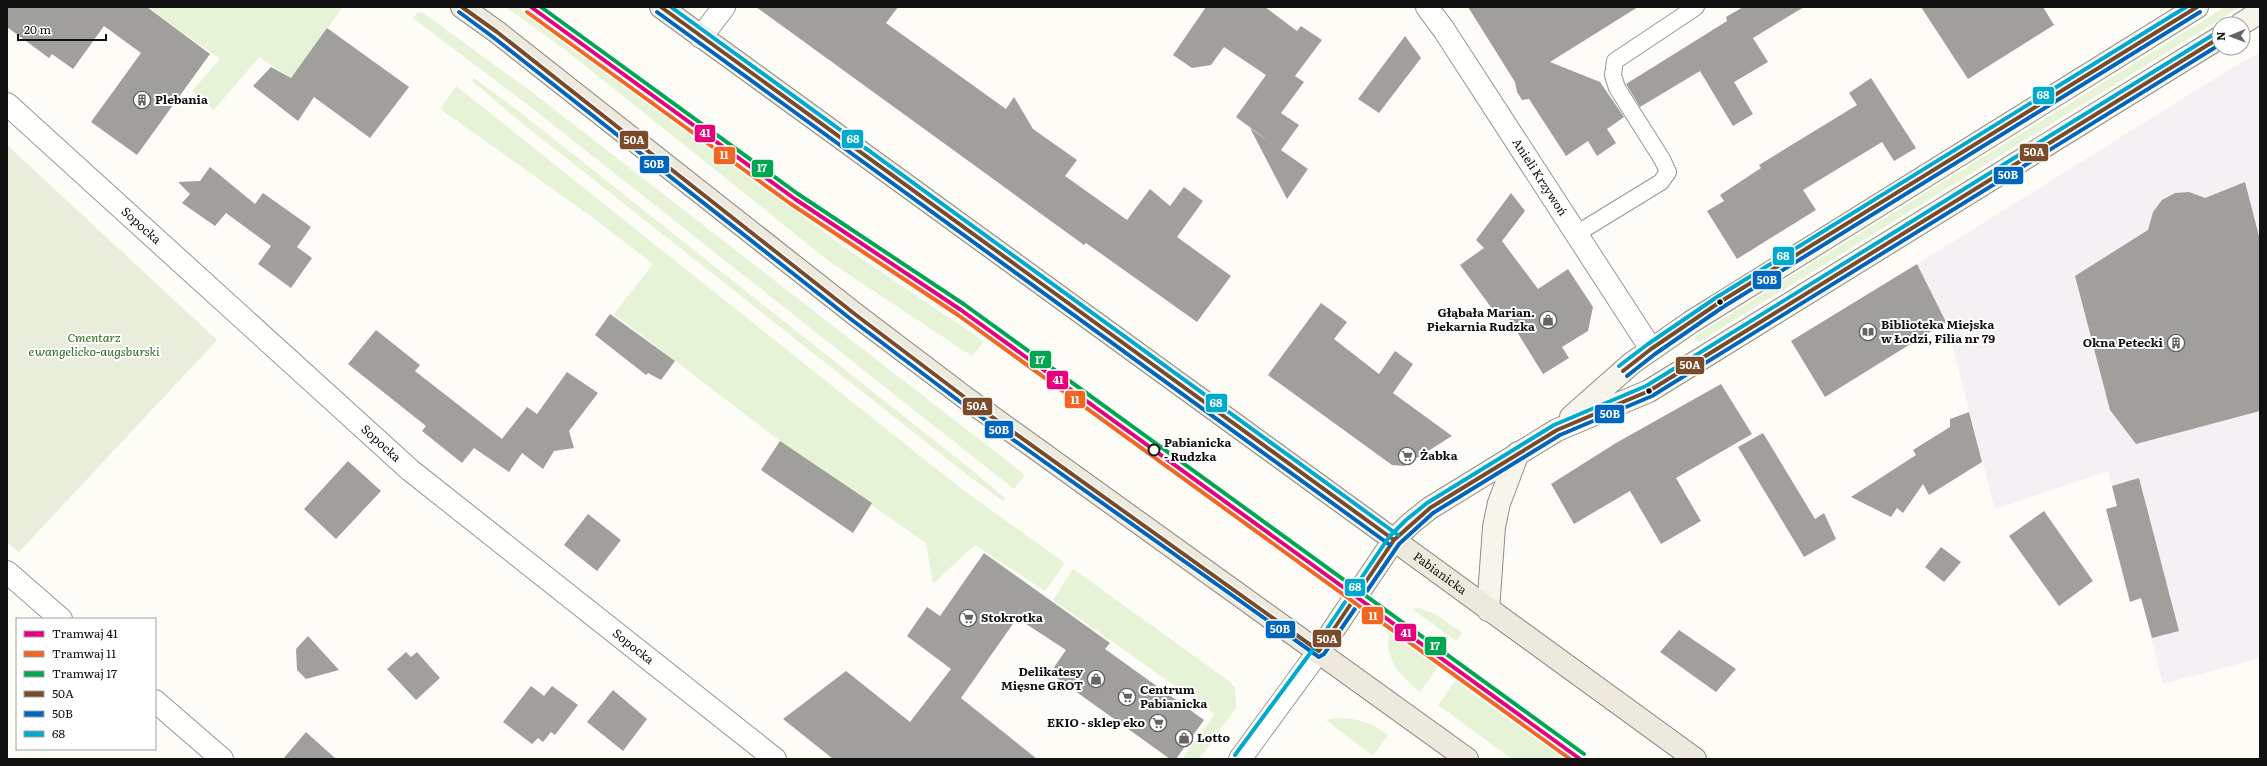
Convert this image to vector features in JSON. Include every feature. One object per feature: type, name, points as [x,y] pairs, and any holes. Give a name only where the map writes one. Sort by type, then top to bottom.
[{"type":"main road","points":[[462,7],[498,32],[856,315],[967,399],[1467,759]]},
{"type":"main road","name":"Pabianicka","points":[[662,7],[1488,610],[1695,759]]},
{"type":"street","points":[[702,37],[724,7]]},
{"type":"street","name":"Anieli Krzywoń","points":[[1427,7],[1449,36],[1651,349]]},
{"type":"street","points":[[1557,430],[1632,363],[1720,302],[2197,7]]},
{"type":"street","points":[[2251,18],[2260,12]]},
{"type":"street","points":[[1240,759],[1319,651],[1394,540],[1410,524],[1430,508],[1557,430],[1649,391],[2211,43]]},
{"type":"street","name":"Sopocka","points":[[7,104],[410,470],[775,759]]},
{"type":"street","points":[[1488,610],[1494,527],[1499,503],[1518,453]]},
{"type":"street","points":[[7,572],[60,618]]},
{"type":"street","points":[[156,702],[222,759]]},
{"type":"lane","points":[[1576,234],[1661,182],[1668,172],[1662,159],[1617,88],[1613,75],[1616,61],[1696,7]]},
{"type":"shaded area","points":[[2260,53],[2260,658],[2163,684],[2108,471],[1995,509],[1946,322],[1917,264],[2235,66]]},
{"type":"green space","points":[[148,7],[343,7],[291,78],[259,57],[214,110],[192,91],[220,59]]},
{"type":"green space","points":[[506,7],[517,7],[843,246],[984,341],[972,356],[830,262],[568,52]]},
{"type":"green space","points":[[2225,7],[2240,7],[2225,16],[2211,16],[2211,25],[1699,342],[1694,340],[1695,336]]},
{"type":"green space","points":[[422,12],[537,96],[1025,475],[1014,489],[527,104],[413,18],[417,13]]},
{"type":"green space","points":[[474,78],[521,113],[978,475],[1005,498],[1003,501],[974,480],[518,120],[472,81]]},
{"type":"green space","points":[[456,86],[959,487],[1065,563],[1045,591],[975,545],[933,584],[926,543],[780,441],[614,314],[653,264],[588,214],[440,109]]},
{"type":"green space","name":"Cmentarz ewangelicko-augsburski","points":[[7,145],[217,340],[19,552],[7,542]]},
{"type":"green space","points":[[1073,569],[1229,681],[1235,688],[1236,708],[1199,759],[1182,759],[1215,714],[1053,600]]},
{"type":"green space","points":[[1419,608],[1435,614],[1462,633],[1456,641],[1412,609]]},
{"type":"green space","points":[[1389,627],[1440,663],[1420,692],[1401,674],[1392,660],[1389,652],[1389,634],[1386,633]]},
{"type":"green space","points":[[1455,681],[1564,759],[1512,759],[1438,705]]},
{"type":"green space","points":[[1336,718],[1364,722],[1376,727],[1388,735],[1373,756],[1326,720]]},
{"type":"building","name":"Plebania","points":[[7,7],[147,7],[210,54],[137,155],[91,122],[141,53],[104,26],[73,69],[52,54],[49,58],[7,27]]},
{"type":"building","points":[[756,7],[898,7],[886,23],[1006,109],[1014,97],[1033,129],[1077,160],[1065,176],[1127,220],[1150,189],[1170,206],[1184,187],[1203,201],[1177,237],[1231,276],[1197,322],[1086,243],[1084,245]]},
{"type":"building","points":[[1206,7],[1265,7],[1297,31],[1301,26],[1322,40],[1295,76],[1304,82],[1281,113],[1299,125],[1281,150],[1308,169],[1287,199],[1250,128],[1274,145],[1236,117],[1266,75],[1224,47],[1211,65],[1192,68],[1173,55]]},
{"type":"building","points":[[1468,7],[1638,7],[1550,62],[1600,82],[1624,117],[1607,129],[1616,143],[1597,156],[1588,141],[1566,156],[1529,99],[1522,100],[1517,92],[1515,82]]},
{"type":"building","points":[[1743,7],[1804,7],[1753,38],[1768,62],[1734,82],[1753,114],[1733,126],[1700,71],[1640,107],[1626,84],[1727,21],[1726,17]]},
{"type":"building","points":[[1921,7],[2043,7],[2054,25],[1968,79]]},
{"type":"building","points":[[327,28],[409,87],[370,138],[314,97],[298,121],[253,86],[271,67],[291,78]]},
{"type":"building","points":[[1405,36],[1421,58],[1379,113],[1358,99]]},
{"type":"building","points":[[1871,78],[1916,148],[1894,161],[1882,142],[1803,190],[1816,210],[1737,259],[1707,211],[1724,201],[1720,195],[1761,168],[1759,165],[1857,105],[1849,93]]},
{"type":"building","points":[[210,167],[255,204],[263,193],[311,227],[297,247],[312,258],[291,288],[258,264],[271,246],[226,213],[215,226],[182,203],[190,194],[178,182],[200,181]]},
{"type":"building","name":"Okna Petecki","points":[[2245,182],[2260,240],[2260,411],[2136,444],[2110,410],[2075,276],[2148,230],[2153,212],[2162,200],[2175,193],[2189,192],[2205,198]]},
{"type":"building","points":[[1511,193],[1525,211],[1502,241],[1538,289],[1568,269],[1593,307],[1588,331],[1562,347],[1569,358],[1543,374],[1503,309],[1496,314],[1460,265],[1484,248],[1476,240]]},
{"type":"building","name":"Biblioteka Miejska w Łodzi, Filia nr 79","points":[[1917,264],[1946,322],[1825,397],[1791,341]]},
{"type":"building","points":[[1321,303],[1347,322],[1334,339],[1379,374],[1395,351],[1413,364],[1393,393],[1452,436],[1404,466],[1392,465],[1268,375]]},
{"type":"building","points":[[610,314],[675,361],[661,380],[648,373],[646,375],[595,335]]},
{"type":"building","points":[[376,330],[420,365],[415,371],[502,439],[527,407],[537,414],[567,372],[598,393],[569,431],[574,448],[554,451],[543,469],[522,453],[509,472],[474,448],[462,463],[422,431],[426,426],[348,364]]},
{"type":"building","points":[[1721,384],[1752,434],[1676,478],[1701,521],[1661,544],[1630,491],[1574,524],[1551,484],[1616,443]]},
{"type":"building","points":[[1969,412],[1982,462],[1929,495],[1923,484],[1903,513],[1897,508],[1891,517],[1851,497],[1916,455],[1913,450],[1950,427],[1950,419]]},
{"type":"building","points":[[1763,433],[1815,519],[1824,513],[1836,539],[1804,557],[1738,447]]},
{"type":"building","points":[[780,441],[872,503],[853,533],[761,470]]},
{"type":"building","points":[[348,461],[381,491],[336,539],[304,509]]},
{"type":"building","points":[[2139,478],[2179,631],[2152,638],[2141,598],[2130,602],[2106,509],[2117,506],[2112,486]]},
{"type":"building","points":[[2044,511],[2093,581],[2059,606],[2009,536]]},
{"type":"building","points":[[588,514],[621,540],[597,571],[564,545]]},
{"type":"building","points":[[1941,547],[1961,562],[1944,582],[1925,567]]},
{"type":"building","points":[[984,553],[1110,643],[1105,649],[1204,720],[1176,759],[1170,759],[1050,673],[1066,650],[1017,618],[961,698],[1037,759],[833,759],[783,719],[846,671],[910,722],[951,669],[907,636],[927,607],[940,616]]},
{"type":"building","points":[[1679,630],[1736,669],[1716,692],[1660,652]]},
{"type":"building","points":[[308,636],[339,670],[306,679],[297,670],[296,649]]},
{"type":"building","points":[[406,652],[411,657],[417,652],[440,678],[416,700],[387,669]]},
{"type":"building","points":[[531,686],[544,696],[552,686],[578,705],[555,735],[551,732],[543,742],[538,738],[532,744],[503,722]]},
{"type":"building","points":[[613,690],[647,719],[623,751],[587,722]]},
{"type":"building","points":[[306,732],[336,759],[283,759]]},
{"type":"tram line","name":"41","points":[[531,7],[795,199],[961,310],[1580,759]]},
{"type":"tram line","name":"17","points":[[541,7],[798,194],[965,305],[1584,754]]},
{"type":"tram line","name":"11","points":[[527,12],[791,204],[958,315],[1570,759]]},
{"type":"transit line","name":"50A","points":[[462,7],[497,32],[856,315],[967,399],[1319,651],[1394,540],[1430,508],[1557,430],[1649,391],[2211,43]]},
{"type":"transit line","name":"50A","points":[[661,7],[1394,540]]},
{"type":"transit line","name":"68","points":[[671,7],[1398,535]]},
{"type":"transit line","name":"68","points":[[1619,366],[1648,344],[1717,297],[2186,7]]},
{"type":"transit line","name":"50A","points":[[1623,371],[1651,349],[1720,302],[2197,7]]},
{"type":"transit line","name":"50B","points":[[459,12],[493,37],[852,320],[963,404],[1319,657],[1324,654],[1399,544],[1433,513],[1560,435],[1652,396],[2211,50]]},
{"type":"transit line","name":"50B","points":[[657,12],[1390,545]]},
{"type":"transit line","name":"50B","points":[[1627,376],[1655,354],[1723,307],[2200,12]]},
{"type":"transit line","name":"68","points":[[1235,755],[1314,648],[1389,537],[1406,520],[1427,503],[1554,425],[1646,386],[2211,36]]},
{"type":"place","name":"Plebania","points":[[142,100]]},
{"type":"place","name":"Głąbała Marian. Piekarnia Rudzka","points":[[1548,320]]},
{"type":"place","name":"Biblioteka Miejska w Łodzi, Filia nr 79","points":[[1868,332]]},
{"type":"place","name":"Okna Petecki","points":[[2176,343]]},
{"type":"place","name":"Pabianicka - Rudzka","points":[[1154,450]]},
{"type":"place","name":"Żabka","points":[[1407,456]]},
{"type":"place","name":"Stokrotka","points":[[968,618]]},
{"type":"place","name":"Delikatesy Mięsne GROT","points":[[1096,679]]},
{"type":"place","name":"Centrum Pabianicka","points":[[1127,697]]},
{"type":"place","name":"EKIO - sklep eko","points":[[1158,723]]},
{"type":"place","name":"Lotto","points":[[1184,738]]}]
